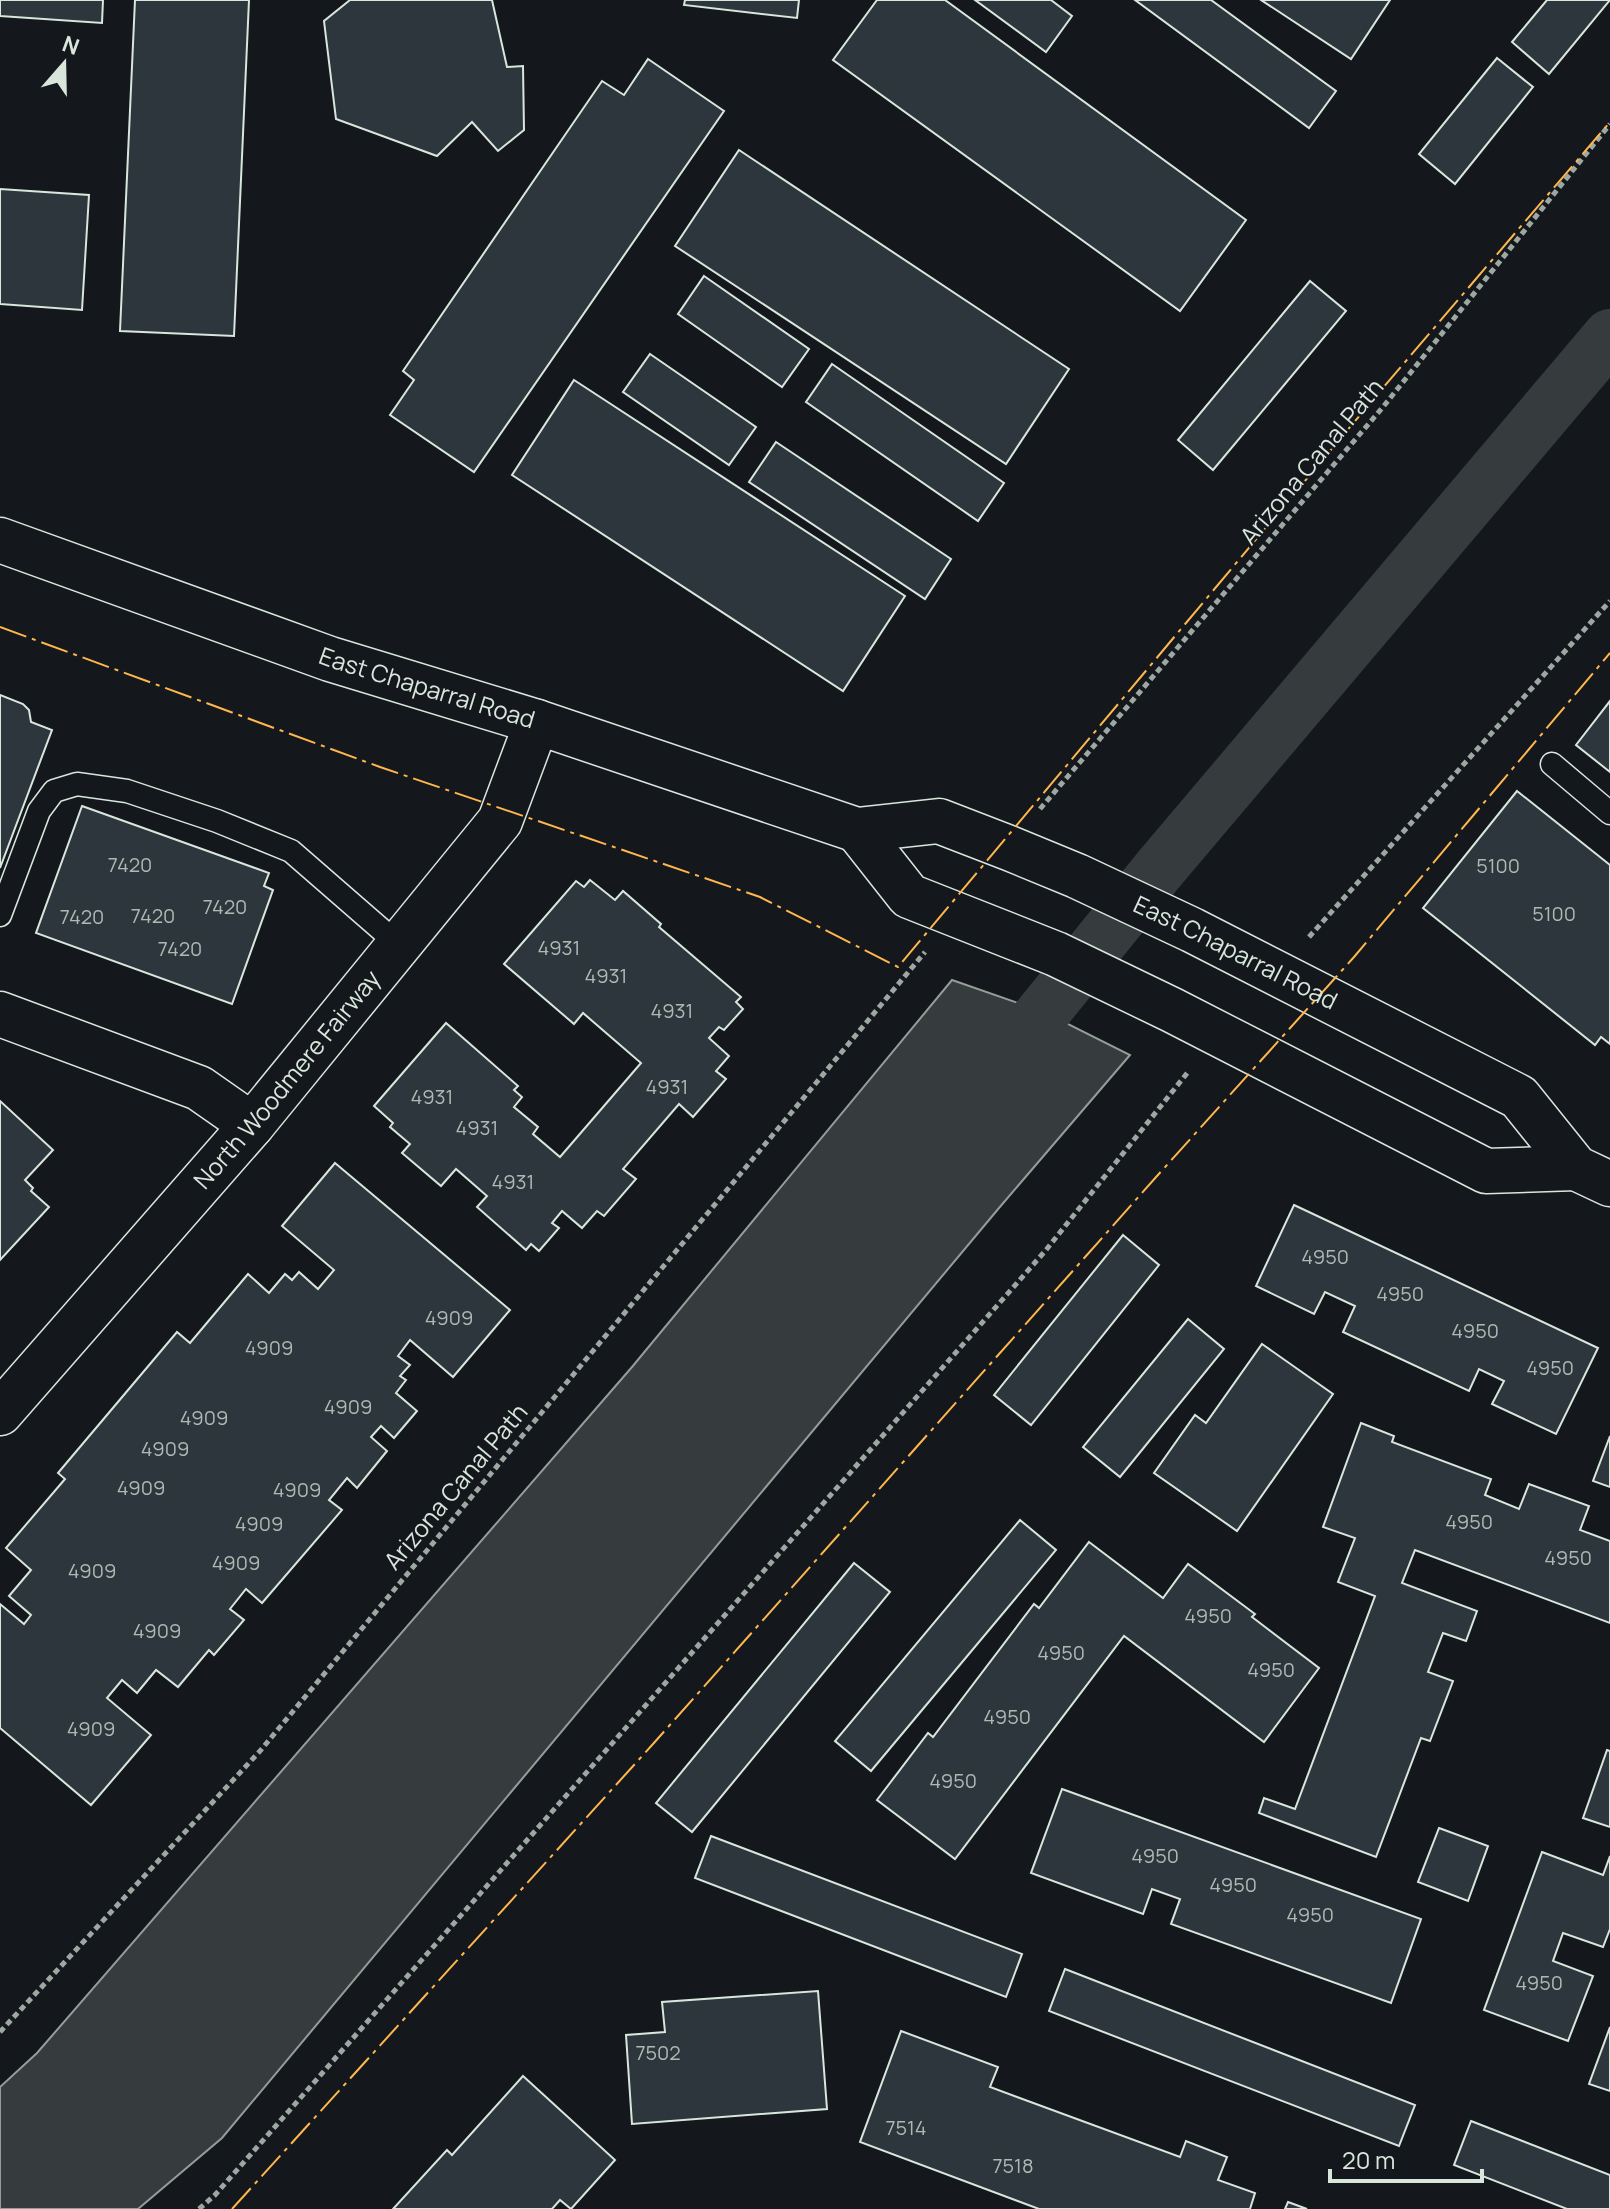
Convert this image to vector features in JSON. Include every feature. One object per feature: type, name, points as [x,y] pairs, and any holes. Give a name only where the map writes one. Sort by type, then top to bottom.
[{"type":"main road","name":"East Chaparral Road","points":[[0,540],[330,659],[537,722],[857,830],[939,821],[1022,832],[1077,876],[1229,949],[1519,1097],[1593,1176]]},
{"type":"main road","name":"North Woodmere Fairway","points":[[0,1413],[252,1125],[500,821],[537,722]]},
{"type":"main road","name":"East Chaparral Road","points":[[857,830],[909,896],[1056,954],[1486,1171],[1593,1176]]},
{"type":"main road","points":[[0,1014],[199,1088],[252,1125]]},
{"type":"lane","points":[[1552,764],[1610,813]]},
{"type":"lane","points":[[0,915],[39,811],[54,791],[77,784],[127,791],[217,821],[291,851],[399,945]]},
{"type":"path","name":"Arizona Canal Path","points":[[1022,832],[1383,407],[1610,124]]},
{"type":"path","points":[[1277,973],[1610,601]]},
{"type":"path","name":"Arizona Canal Path","points":[[0,2032],[260,1751],[925,951]]},
{"type":"path","points":[[199,2209],[215,2195],[1046,1250],[1184,1077],[1221,1036]]},
{"type":"shaded area","points":[[952,980],[1044,1012],[1130,1055],[222,2138],[138,2209],[0,2209],[0,2087],[37,2053],[632,1367]]},
{"type":"building","points":[[0,0],[103,0],[102,23],[0,16]]},
{"type":"building","points":[[135,0],[249,0],[234,336],[120,331]]},
{"type":"building","points":[[350,0],[492,0],[507,67],[523,66],[524,130],[498,151],[472,122],[437,156],[336,119],[324,21]]},
{"type":"building","points":[[685,0],[799,0],[797,18],[684,5]]},
{"type":"building","points":[[877,0],[945,0],[1246,220],[1180,311],[833,60]]},
{"type":"building","points":[[975,0],[1051,0],[1072,16],[1046,52]]},
{"type":"building","points":[[1135,0],[1211,0],[1336,91],[1309,128]]},
{"type":"building","points":[[1261,0],[1390,0],[1351,59]]},
{"type":"building","points":[[1547,0],[1610,0],[1549,74],[1512,42]]},
{"type":"building","points":[[1497,58],[1533,87],[1455,184],[1419,154]]},
{"type":"building","points":[[648,59],[724,111],[474,472],[390,415],[414,380],[403,371],[602,81],[624,95]]},
{"type":"building","points":[[739,150],[1069,369],[1006,464],[675,246]]},
{"type":"building","points":[[0,189],[89,195],[82,310],[0,304]]},
{"type":"building","points":[[704,276],[809,349],[782,387],[678,314]]},
{"type":"building","points":[[1310,281],[1346,311],[1213,470],[1178,440]]},
{"type":"building","points":[[650,354],[756,427],[729,465],[623,392]]},
{"type":"building","points":[[832,364],[1004,483],[978,521],[806,402]]},
{"type":"building","points":[[574,380],[905,596],[843,691],[512,475]]},
{"type":"building","points":[[776,442],[951,559],[925,599],[749,482]]},
{"type":"building","points":[[0,695],[23,704],[29,710],[31,722],[52,730],[0,868]]},
{"type":"building","points":[[1610,701],[1610,772],[1576,745]]},
{"type":"building","points":[[1517,791],[1610,865],[1610,1044],[1601,1037],[1595,1045],[1423,908]]},
{"type":"building","points":[[82,806],[269,873],[264,886],[273,890],[232,1004],[36,933]]},
{"type":"building","points":[[590,880],[615,900],[623,891],[661,924],[659,927],[741,997],[736,1002],[743,1009],[724,1030],[719,1027],[709,1038],[729,1056],[716,1071],[726,1079],[693,1117],[679,1104],[623,1169],[636,1179],[604,1216],[597,1211],[582,1228],[562,1211],[552,1223],[559,1228],[539,1251],[531,1244],[526,1250],[477,1207],[487,1196],[456,1169],[441,1186],[402,1153],[410,1144],[390,1127],[393,1123],[374,1106],[446,1023],[518,1086],[514,1090],[522,1097],[514,1107],[538,1127],[533,1134],[560,1157],[641,1063],[583,1013],[574,1024],[504,964],[576,881],[584,887]]},
{"type":"building","points":[[0,1101],[53,1150],[25,1180],[33,1188],[31,1191],[49,1207],[0,1260]]},
{"type":"building","points":[[335,1163],[510,1310],[453,1377],[410,1340],[398,1356],[410,1365],[400,1376],[406,1380],[396,1393],[417,1411],[394,1438],[381,1426],[371,1437],[387,1451],[357,1488],[347,1478],[329,1500],[342,1510],[262,1603],[246,1589],[230,1609],[244,1620],[214,1655],[209,1650],[178,1687],[156,1670],[137,1693],[122,1680],[107,1698],[151,1735],[91,1805],[0,1728],[0,1604],[24,1624],[31,1615],[9,1596],[31,1570],[6,1548],[65,1479],[58,1473],[177,1332],[190,1343],[248,1274],[269,1293],[285,1274],[292,1280],[299,1272],[318,1289],[334,1270],[282,1226]]},
{"type":"building","points":[[1294,1205],[1598,1348],[1556,1434],[1492,1404],[1504,1381],[1479,1369],[1469,1391],[1343,1332],[1355,1306],[1325,1292],[1314,1314],[1256,1286]]},
{"type":"building","points":[[1123,1235],[1159,1265],[1031,1425],[994,1395]]},
{"type":"building","points":[[1188,1319],[1224,1349],[1120,1477],[1083,1447]]},
{"type":"building","points":[[1262,1344],[1333,1394],[1237,1531],[1154,1473],[1195,1415],[1206,1423]]},
{"type":"building","points":[[1361,1423],[1394,1436],[1392,1442],[1491,1479],[1485,1495],[1519,1509],[1529,1484],[1589,1506],[1580,1530],[1610,1541],[1610,1623],[1415,1550],[1402,1583],[1477,1611],[1466,1641],[1443,1633],[1428,1672],[1453,1681],[1430,1741],[1421,1738],[1376,1857],[1259,1813],[1264,1798],[1295,1809],[1375,1596],[1338,1582],[1355,1538],[1323,1527]]},
{"type":"building","points":[[1610,1436],[1610,1487],[1593,1481]]},
{"type":"building","points":[[1020,1520],[1056,1550],[871,1771],[835,1741]]},
{"type":"building","points":[[1089,1542],[1163,1598],[1188,1564],[1255,1614],[1252,1617],[1319,1668],[1264,1742],[1124,1636],[955,1859],[877,1800],[928,1733],[933,1737],[1034,1604],[1039,1608]]},
{"type":"building","points":[[854,1563],[890,1592],[692,1832],[656,1803]]},
{"type":"building","points":[[1607,1750],[1610,1751],[1610,1827],[1583,1818]]},
{"type":"building","points":[[1062,1789],[1421,1919],[1391,2003],[1171,1924],[1180,1899],[1152,1889],[1143,1914],[1031,1873]]},
{"type":"building","points":[[1439,1828],[1488,1846],[1468,1901],[1418,1882]]},
{"type":"building","points":[[711,1836],[1022,1954],[1006,1997],[695,1878]]},
{"type":"building","points":[[1542,1852],[1603,1875],[1610,1856],[1610,1929],[1603,1947],[1563,1933],[1553,1961],[1593,1976],[1568,2041],[1484,2010]]},
{"type":"building","points":[[1065,1969],[1415,2105],[1399,2146],[1049,2011]]},
{"type":"building","points":[[818,1991],[827,2109],[632,2124],[626,2035],[665,2032],[662,2002]]},
{"type":"building","points":[[1610,2027],[1610,2091],[1589,2084]]},
{"type":"building","points":[[901,2031],[998,2067],[990,2087],[1180,2157],[1186,2141],[1227,2157],[1218,2180],[1255,2193],[1250,2209],[1039,2209],[860,2142]]},
{"type":"building","points":[[523,2076],[615,2160],[571,2209],[560,2200],[552,2209],[393,2209],[447,2150],[452,2155]]},
{"type":"building","points":[[1471,2121],[1610,2175],[1610,2209],[1567,2209],[1454,2165]]},
{"type":"building","points":[[1288,2202],[1307,2209],[1285,2209]]},
{"type":"waterway","points":[[997,1069],[1160,868],[1610,336]]},
{"type":"power","points":[[0,627],[380,767],[760,897],[898,967],[1610,122]]},
{"type":"power","points":[[232,2209],[653,1744],[1354,957],[1610,653]]}]
